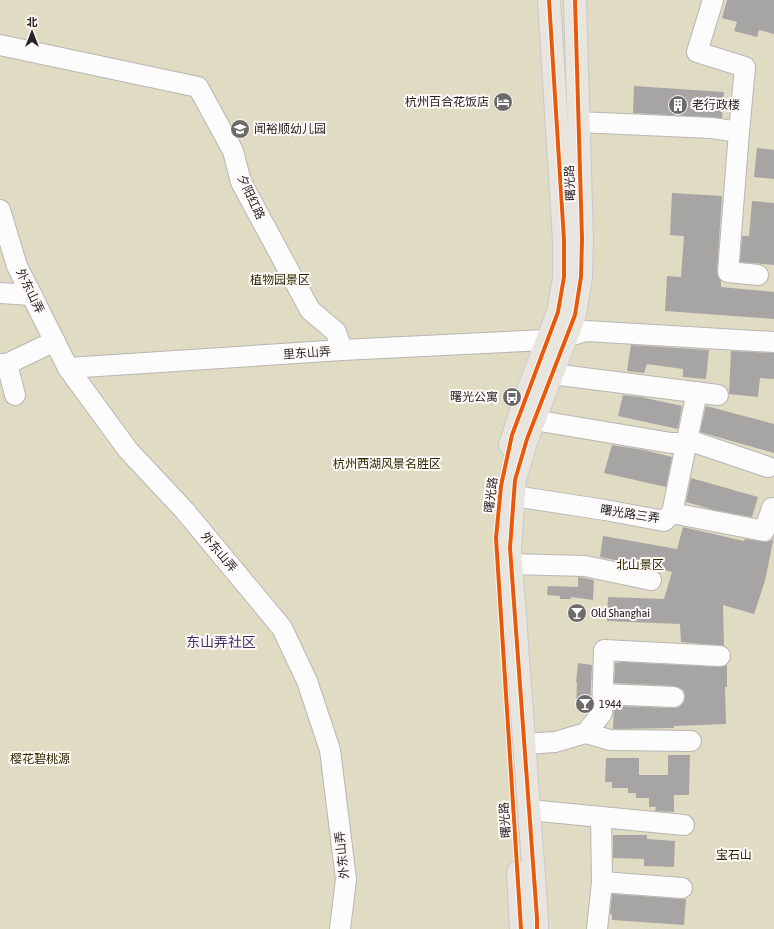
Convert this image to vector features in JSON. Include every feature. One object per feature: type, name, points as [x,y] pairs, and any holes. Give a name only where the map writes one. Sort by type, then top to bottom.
[{"type":"main road","name":"曙光路","points":[[537,929],[510,548],[515,480],[527,439],[552,374],[558,312],[564,277],[564,240],[549,0]]},
{"type":"main road","name":"曙光路","points":[[521,929],[522,920],[496,538],[501,486],[512,435],[556,339],[575,315],[581,277],[582,239],[575,0]]},
{"type":"street","points":[[713,0],[697,52],[745,67],[728,272],[758,275]]},
{"type":"street","name":"夕阳红路","points":[[0,44],[198,87],[233,151],[241,182],[310,310],[336,332],[342,350]]},
{"type":"street","points":[[578,122],[712,128],[739,132]]},
{"type":"street","name":"外东山弄","points":[[0,210],[17,266],[68,368],[128,450],[185,511],[282,628],[307,680],[330,750],[346,879],[340,929]]},
{"type":"street","points":[[0,293],[32,295]]},
{"type":"street","name":"里东山弄","points":[[68,368],[342,350],[556,339],[586,331],[774,342]]},
{"type":"street","points":[[15,395],[3,364],[55,341]]},
{"type":"street","points":[[552,374],[718,395]]},
{"type":"street","points":[[672,513],[697,392]]},
{"type":"street","points":[[534,420],[671,443],[697,443],[768,467]]},
{"type":"street","name":"曙光路三弄","points":[[514,496],[606,510],[664,521],[672,513],[764,531],[772,508],[774,508]]},
{"type":"street","points":[[511,564],[585,566],[651,580]]},
{"type":"street","points":[[586,733],[602,713],[604,650],[720,656]]},
{"type":"street","points":[[603,694],[674,697]]},
{"type":"street","points":[[524,744],[555,742],[586,733],[610,740],[691,741]]},
{"type":"street","points":[[529,810],[684,825]]},
{"type":"street","points":[[597,929],[602,882],[601,817]]},
{"type":"street","points":[[602,882],[682,888]]},
{"type":"green space","name":"植物园景区","points":[[0,0],[774,0],[774,929],[0,929]]},
{"type":"building","points":[[727,0],[774,0],[774,34],[759,30],[757,37],[734,31],[737,22],[722,18]]},
{"type":"building","name":"老行政楼","points":[[634,86],[724,92],[722,118],[633,113]]},
{"type":"building","points":[[757,148],[774,150],[774,179],[754,177]]},
{"type":"building","points":[[672,193],[722,196],[717,271],[718,277],[721,281],[721,287],[774,292],[774,319],[665,311],[667,276],[681,277],[684,236],[670,235]]},
{"type":"building","points":[[752,201],[774,203],[774,265],[740,262],[742,236],[749,236]]},
{"type":"building","points":[[631,345],[709,350],[706,379],[683,377],[683,369],[647,364],[644,373],[627,371]]},
{"type":"building","points":[[731,351],[774,353],[774,379],[760,378],[758,397],[729,394]]},
{"type":"building","points":[[623,395],[641,397],[682,406],[678,429],[618,416]]},
{"type":"building","points":[[706,406],[774,424],[774,453],[700,432]]},
{"type":"building","points":[[612,445],[644,450],[672,457],[666,487],[604,473]]},
{"type":"building","points":[[691,478],[758,497],[752,517],[714,510],[686,502]]},
{"type":"building","points":[[683,527],[744,541],[745,539],[767,542],[772,540],[774,536],[765,581],[754,614],[723,605],[724,646],[681,642],[680,624],[607,621],[608,597],[664,599],[672,572],[600,557],[603,536],[677,549]]},
{"type":"building","points":[[578,577],[594,580],[593,600],[571,597],[571,599],[560,599],[560,596],[547,595],[548,586],[578,587]]},
{"type":"building","points":[[623,662],[719,667],[727,665],[727,687],[725,687],[726,724],[674,726],[674,728],[613,729],[614,706],[674,708],[679,707],[685,698],[684,691],[675,686],[614,683],[615,663]]},
{"type":"building","points":[[578,663],[592,665],[590,709],[576,709]]},
{"type":"building","points":[[668,755],[690,755],[689,795],[674,795],[674,812],[655,811],[656,807],[649,807],[649,798],[636,798],[636,793],[628,793],[628,788],[612,788],[612,782],[605,782],[606,758],[639,758],[639,775],[668,775]]},
{"type":"building","points":[[613,835],[647,835],[647,839],[675,841],[674,867],[644,866],[644,859],[613,858]]},
{"type":"building","points":[[612,894],[686,899],[684,925],[612,920],[612,915],[610,914]]},
{"type":"cycle path","points":[[521,929],[496,538],[501,486],[512,435],[558,312],[564,277],[564,240],[549,0]]},
{"type":"cycle path","points":[[537,929],[510,548],[515,480],[527,439],[575,315],[581,277],[582,239],[575,0]]},
{"type":"place","name":"杭州百合花饭店","points":[[503,102]]},
{"type":"place","name":"老行政楼","points":[[678,105]]},
{"type":"place","name":"闻裕顺幼儿园","points":[[240,129]]},
{"type":"place","name":"曙光公寓","points":[[512,397]]},
{"type":"place","name":"Old Shanghai","points":[[577,613]]},
{"type":"place","name":"1944","points":[[585,704]]},
{"type":"district","name":"东山弄社区","points":[[221,642]]},
{"type":"park label","name":"杭州西湖风景名胜区","points":[[387,464]]},
{"type":"park label","name":"北山景区","points":[[640,565]]},
{"type":"park label","name":"樱花碧桃源","points":[[40,759]]},
{"type":"park label","name":"宝石山","points":[[734,855]]}]
